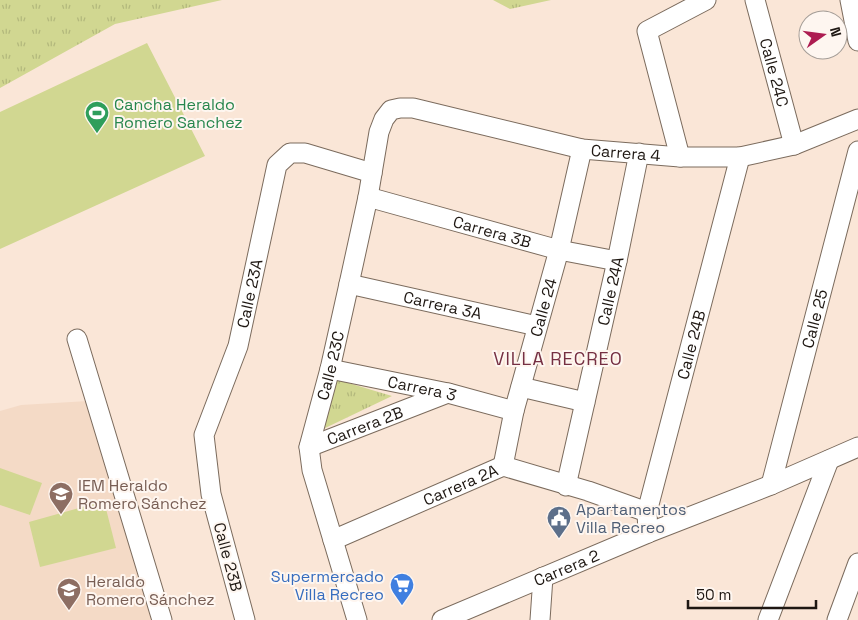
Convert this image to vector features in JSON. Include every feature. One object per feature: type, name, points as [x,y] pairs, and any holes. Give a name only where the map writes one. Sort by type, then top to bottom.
[{"type":"street","points":[[680,157],[647,31],[706,0]]},
{"type":"street","name":"Calle 24C","points":[[755,0],[794,145]]},
{"type":"street","points":[[850,0],[858,41]]},
{"type":"street","name":"Carrera 4","points":[[391,110],[413,108],[582,149],[680,157],[740,157],[794,145],[858,119]]},
{"type":"street","name":"Calle 23C","points":[[357,620],[312,470],[309,447],[330,369],[349,284],[368,197],[379,132],[384,119],[391,110]]},
{"type":"street","name":"Calle 24","points":[[503,466],[514,411],[559,250],[582,149]]},
{"type":"street","name":"Calle 23A","points":[[204,435],[238,346],[277,165],[290,153],[305,152],[372,173]]},
{"type":"street","name":"Calle 25","points":[[771,485],[858,152]]},
{"type":"street","name":"Calle 24A","points":[[566,486],[639,153]]},
{"type":"street","name":"Calle 24B","points":[[648,533],[647,512],[740,157]]},
{"type":"street","name":"Carrera 3B","points":[[368,197],[559,250],[616,262]]},
{"type":"street","name":"Carrera 3A","points":[[349,284],[537,326]]},
{"type":"street","points":[[77,339],[162,620]]},
{"type":"street","name":"Carrera 3","points":[[330,369],[448,393],[514,411]]},
{"type":"street","points":[[520,387],[585,402]]},
{"type":"street","name":"Carrera 2B","points":[[309,447],[448,393]]},
{"type":"street","name":"Calle 23B","points":[[204,435],[211,494],[245,620]]},
{"type":"street","name":"Carrera 2","points":[[442,620],[648,533],[771,485],[858,447]]},
{"type":"street","points":[[768,620],[829,460]]},
{"type":"street","name":"Carrera 2A","points":[[333,540],[503,466],[647,512]]},
{"type":"street","points":[[837,620],[858,563]]},
{"type":"street","points":[[540,620],[542,577]]},
{"type":"shaded area","name":"IEM Heraldo Romero Sánchez","points":[[88,401],[155,620],[0,620],[0,411],[21,405]]},
{"type":"green space","points":[[0,0],[222,0],[115,24],[0,88]]},
{"type":"green space","points":[[493,0],[551,0],[510,9]]},
{"type":"green space","name":"Cancha Heraldo Romero Sanchez","points":[[147,43],[205,156],[0,249],[0,112]]},
{"type":"green space","points":[[335,379],[392,396],[321,430]]},
{"type":"green space","points":[[0,468],[42,483],[30,515],[0,505]]},
{"type":"green space","points":[[104,501],[116,548],[40,567],[29,522]]},
{"type":"place","name":"Cancha Heraldo Romero Sanchez","points":[[97,134]]},
{"type":"place","name":"IEM Heraldo Romero Sánchez","points":[[61,515]]},
{"type":"place","name":"Apartamentos Villa Recreo","points":[[559,539]]},
{"type":"place","name":"Supermercado Villa Recreo","points":[[402,606]]},
{"type":"place","name":"Heraldo Romero Sánchez","points":[[69,611]]},
{"type":"district","name":"VILLA RECREO","points":[[558,358]]}]
